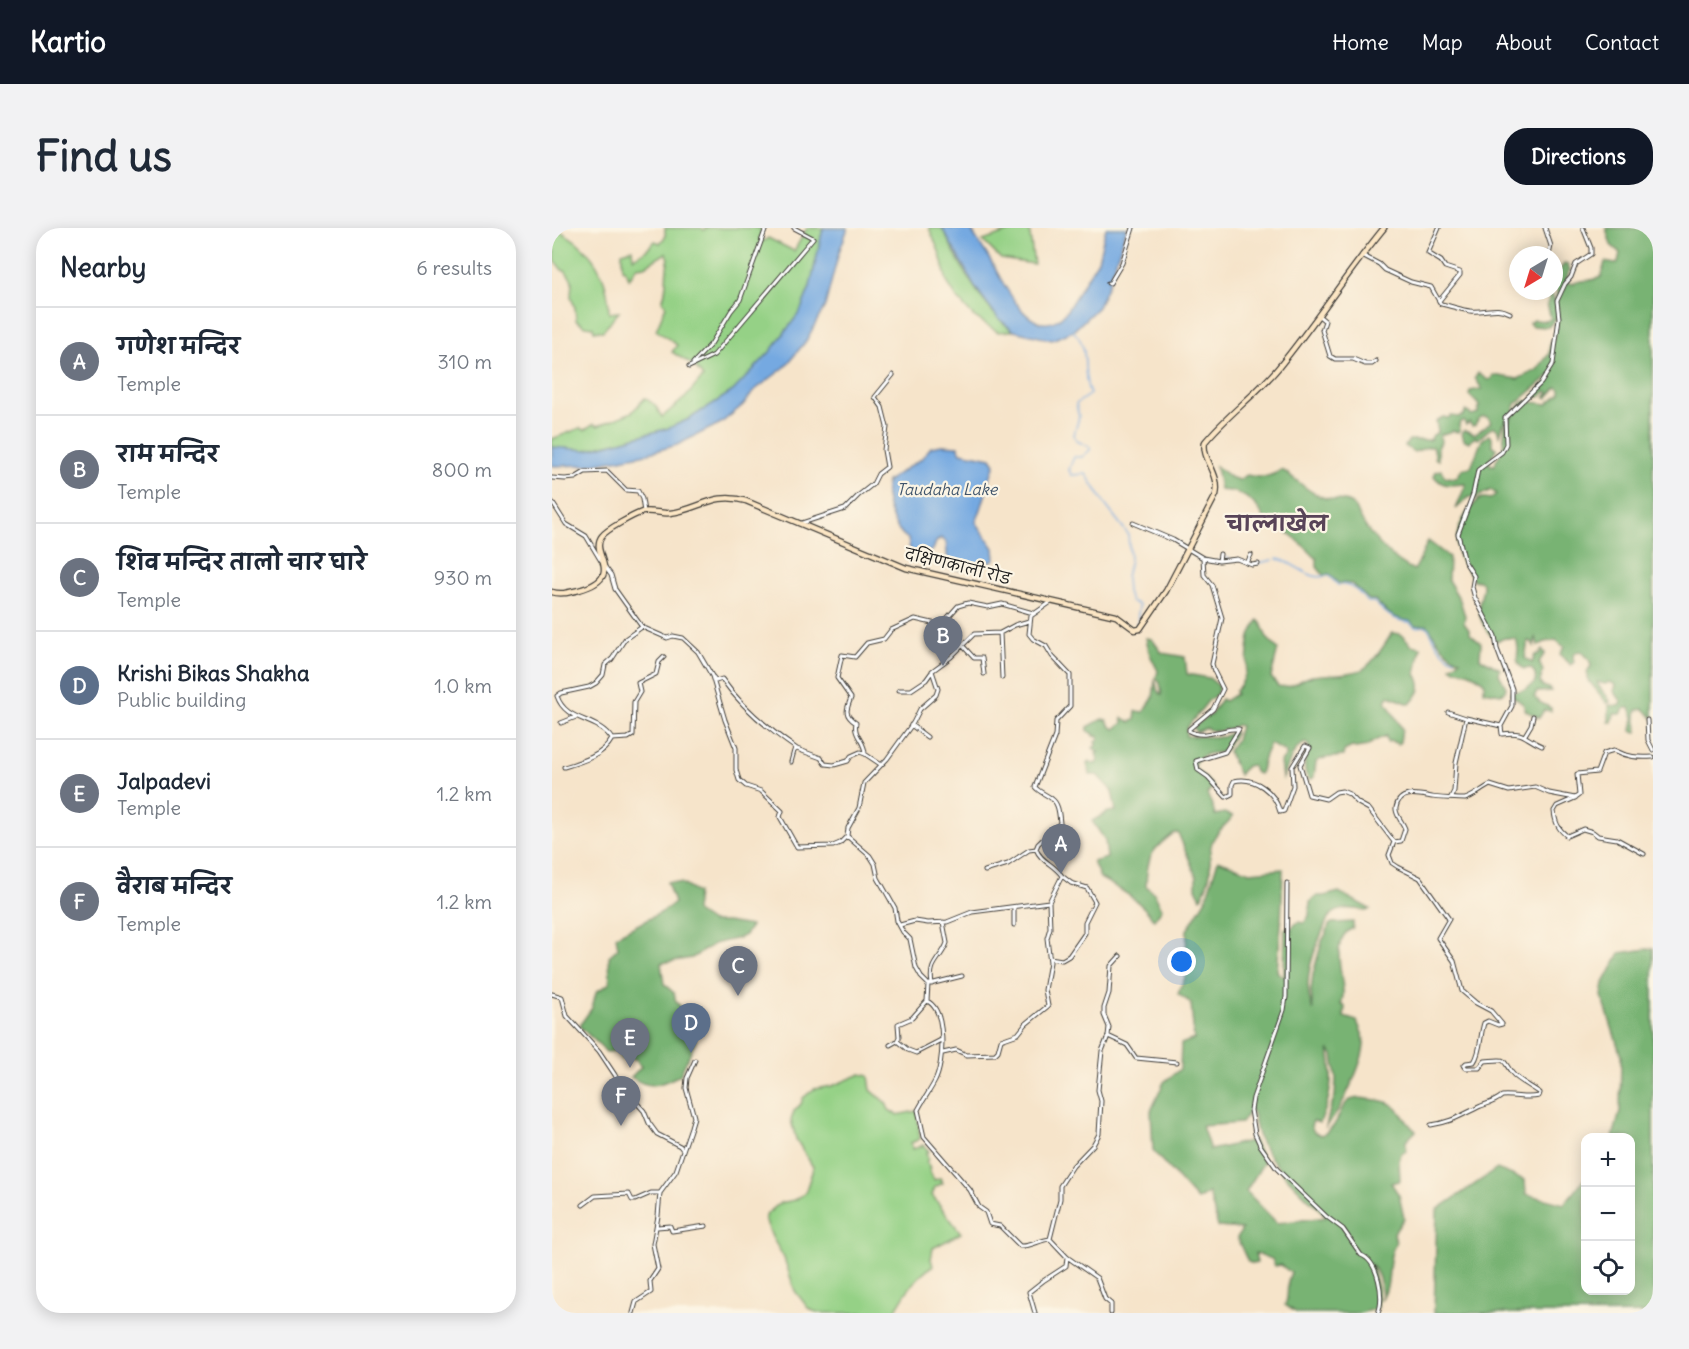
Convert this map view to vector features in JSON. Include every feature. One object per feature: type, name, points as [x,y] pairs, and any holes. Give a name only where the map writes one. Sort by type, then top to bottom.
[{"type":"main road","points":[[1319,316],[1384,228]]},
{"type":"main road","name":"दक्षिणकाली रोड","points":[[604,564],[600,547],[602,536],[644,512],[671,513],[703,502],[733,497],[914,570],[1116,616],[1134,630],[1140,629],[1166,591],[1217,490],[1215,475],[1205,453],[1204,446],[1207,439],[1277,369],[1319,316]]},
{"type":"main road","points":[[552,592],[565,593],[594,584],[603,574],[604,564]]},
{"type":"street","points":[[766,228],[741,300],[731,311],[711,344],[689,367],[714,355],[813,238],[794,228]]},
{"type":"street","points":[[1108,283],[1122,264],[1133,228]]},
{"type":"street","points":[[1439,301],[1460,275],[1460,272],[1445,267],[1441,261],[1428,253],[1440,228]]},
{"type":"street","points":[[1545,228],[1551,246]]},
{"type":"street","points":[[1542,746],[1525,735],[1514,732],[1502,734],[1501,726],[1512,706],[1512,689],[1497,649],[1495,636],[1475,598],[1472,587],[1474,576],[1465,562],[1458,534],[1473,494],[1478,470],[1502,452],[1506,444],[1505,418],[1541,383],[1553,364],[1559,318],[1557,301],[1576,264],[1591,254],[1583,228]]},
{"type":"street","points":[[1362,255],[1385,270],[1411,282],[1431,287],[1441,304],[1475,312],[1495,308],[1510,313]]},
{"type":"street","points":[[1319,316],[1324,321],[1323,337],[1330,356],[1335,359],[1353,359],[1365,364],[1372,364],[1376,361]]},
{"type":"street","points":[[801,524],[845,509],[873,484],[878,474],[887,467],[884,450],[887,427],[882,407],[875,397],[893,375]]},
{"type":"street","points":[[552,478],[575,478],[585,472],[607,471],[626,490],[638,491],[644,512]]},
{"type":"street","points":[[552,502],[566,524],[586,536],[611,575],[615,589],[642,627],[667,638],[673,636],[683,638],[698,652],[716,681],[722,679],[733,694],[766,726],[797,750],[821,758],[825,764],[834,765],[848,761],[851,756],[860,752],[880,764]]},
{"type":"street","points":[[1133,523],[1173,540],[1203,558],[1219,557],[1237,559],[1252,565],[1258,564]]},
{"type":"street","points":[[1248,562],[1251,555]]},
{"type":"street","points":[[1203,558],[1204,575],[1212,585],[1222,618],[1212,664],[1223,690],[1213,709],[1189,731],[1194,734],[1222,733],[1233,728],[1239,729],[1225,752],[1197,761],[1198,770],[1208,777],[1226,797],[1232,794],[1234,781],[1246,779],[1255,782],[1275,797],[1280,812],[1284,811],[1293,786],[1294,761],[1307,746],[1311,750],[1300,765],[1309,795],[1326,799],[1336,792],[1346,793],[1369,809],[1394,842]]},
{"type":"street","points":[[1050,958],[1062,960],[1074,951],[1085,933],[1085,922],[1095,902],[1087,888],[1071,883],[1057,869],[1040,858],[1036,849],[1038,844],[1060,823],[1052,798],[1036,790],[1036,783],[1055,736],[1056,721],[1068,710],[1071,701],[1070,675],[1046,646],[1032,637],[1029,621],[1033,613],[1053,601]]},
{"type":"street","points":[[866,754],[864,744],[857,736],[856,723],[848,717],[846,711],[851,698],[837,678],[842,655],[855,657],[867,643],[884,639],[891,630],[918,618],[924,622],[940,625],[963,603],[988,606],[1002,604],[1033,613]]},
{"type":"street","points":[[899,690],[911,690],[926,680],[974,634],[1000,633],[1029,621]]},
{"type":"street","points":[[612,739],[595,723],[576,717],[559,702],[557,696],[561,693],[589,687],[596,682],[603,675],[604,665],[612,659],[625,639],[642,627]]},
{"type":"street","points":[[1000,633],[1002,678]]},
{"type":"street","points":[[962,645],[974,658],[982,658],[984,674]]},
{"type":"street","points":[[612,739],[628,738],[633,735],[634,702],[640,692],[638,683],[656,674],[659,662],[664,657]]},
{"type":"street","points":[[930,984],[921,977],[916,968],[910,939],[899,925],[895,908],[878,878],[875,864],[870,856],[848,836],[848,828],[859,808],[864,783],[887,759],[920,709],[937,692],[931,673]]},
{"type":"street","points":[[712,676],[736,748],[736,770],[739,780],[746,786],[761,791],[772,804],[779,807],[782,811],[780,817],[797,847],[833,846],[848,836]]},
{"type":"street","points":[[1448,712],[1501,726]]},
{"type":"street","points":[[561,723],[576,717]]},
{"type":"street","points":[[1525,735],[1533,717]]},
{"type":"street","points":[[1451,797],[1454,791],[1456,763],[1466,718]]},
{"type":"street","points":[[1647,720],[1648,740],[1653,750]]},
{"type":"street","points":[[911,724],[927,737]]},
{"type":"street","points":[[564,767],[593,756],[608,746],[612,739]]},
{"type":"street","points":[[790,762],[794,751],[797,750]]},
{"type":"street","points":[[1644,854],[1617,839],[1598,836],[1583,829],[1567,836],[1560,831],[1555,822],[1554,811],[1557,806],[1579,795],[1576,774],[1597,772],[1604,753],[1614,750],[1637,758],[1653,757]]},
{"type":"street","points":[[1394,842],[1401,841],[1405,833],[1405,826],[1396,811],[1401,799],[1410,794],[1436,798],[1468,798],[1490,785],[1509,790],[1535,787],[1549,793],[1575,798]]},
{"type":"street","points":[[1394,842],[1389,855],[1392,862],[1420,878],[1449,919],[1438,938],[1454,961],[1462,991],[1476,1003],[1491,1011],[1502,1024],[1498,1025],[1488,1021],[1484,1023],[1479,1040],[1478,1056],[1474,1062],[1464,1065],[1466,1068],[1479,1068],[1485,1061],[1500,1059],[1506,1062],[1512,1073],[1540,1093],[1539,1096],[1530,1099],[1520,1095],[1502,1096],[1495,1102],[1481,1106],[1456,1120],[1431,1125]]},
{"type":"street","points":[[985,871],[1008,864],[1029,850],[1036,849]]},
{"type":"street","points":[[942,1053],[956,1050],[968,1055],[995,1054],[1001,1040],[1018,1034],[1026,1024],[1048,1006],[1045,990],[1050,958],[1047,938],[1050,928],[1049,902],[1062,876]]},
{"type":"street","points":[[1287,883],[1286,997],[1284,1010],[1253,1098],[1251,1110],[1255,1134],[1277,1169],[1327,1217],[1343,1229],[1361,1255],[1366,1256],[1380,1287],[1381,1302],[1378,1313]]},
{"type":"street","points":[[899,925],[915,921],[943,922],[972,912],[1049,902]]},
{"type":"street","points":[[1014,907],[1014,925]]},
{"type":"street","points":[[890,1045],[899,1037],[898,1024],[912,1018],[927,1001],[931,972],[937,957],[946,946],[943,922]]},
{"type":"street","points":[[1050,1239],[1060,1199],[1060,1185],[1073,1166],[1093,1145],[1099,1134],[1101,1106],[1098,1090],[1102,1051],[1109,1027],[1104,1008],[1109,993],[1111,966],[1120,956]]},
{"type":"street","points":[[930,984],[962,976]]},
{"type":"street","points":[[552,994],[562,997],[567,1016],[598,1051],[619,1083],[644,1111],[646,1119],[657,1134],[683,1150]]},
{"type":"street","points":[[927,1001],[938,1010],[942,1053],[936,1080],[918,1110],[924,1137],[970,1190],[979,1207],[986,1212],[990,1224],[1000,1226],[1020,1246],[1029,1246],[1037,1241],[1050,1239]]},
{"type":"street","points":[[1108,1036],[1127,1046],[1136,1058],[1177,1062]]},
{"type":"street","points":[[897,1041],[916,1053],[941,1040]]},
{"type":"street","points":[[633,1313],[636,1302],[651,1292],[650,1281],[658,1269],[653,1244],[660,1193],[676,1171],[694,1117],[686,1088],[694,1060]]},
{"type":"street","points":[[583,1205],[595,1196],[629,1194],[632,1200],[635,1200],[651,1193],[660,1193]]},
{"type":"street","points":[[657,1227],[670,1226],[672,1231],[706,1226]]},
{"type":"street","points":[[1050,1239],[1067,1257],[1097,1278],[1105,1299],[1111,1304],[1111,1313]]},
{"type":"street","points":[[1035,1313],[1029,1292],[1064,1268],[1067,1257]]},
{"type":"green space","points":[[555,228],[586,251],[602,275],[609,303],[609,313],[619,312],[603,331],[594,331],[593,327],[576,320],[571,297],[572,280],[555,261],[552,248],[552,232]]},
{"type":"green space","points":[[665,228],[701,228],[704,230],[706,228],[761,228],[762,233],[759,238],[764,241],[768,238],[794,251],[807,228],[823,228],[810,287],[800,312],[770,352],[733,391],[689,419],[669,428],[585,450],[552,447],[552,439],[580,428],[585,430],[594,424],[598,426],[632,412],[645,398],[655,405],[662,417],[686,397],[703,377],[694,366],[672,352],[677,345],[656,330],[666,306],[662,301],[669,258],[666,253],[645,266],[637,267],[629,279],[626,271],[622,269],[622,252],[632,249],[633,258],[640,255],[655,241],[660,243],[665,237]]},
{"type":"green space","points":[[929,228],[942,228],[972,284],[992,311],[1014,331],[998,332],[973,316],[957,298],[947,282],[940,254]]},
{"type":"green space","points":[[1020,228],[1029,228],[1034,264],[1001,259],[983,241]]},
{"type":"green space","points":[[1606,228],[1653,228],[1653,718],[1644,709],[1637,710],[1637,732],[1632,731],[1634,717],[1630,708],[1625,708],[1621,714],[1614,714],[1612,722],[1609,722],[1609,705],[1620,706],[1622,702],[1614,691],[1616,685],[1610,682],[1605,684],[1597,682],[1609,699],[1610,702],[1607,703],[1589,681],[1587,672],[1591,666],[1589,659],[1581,651],[1576,652],[1571,665],[1560,654],[1564,647],[1556,640],[1538,646],[1536,637],[1534,646],[1528,641],[1525,658],[1532,663],[1535,655],[1542,650],[1545,653],[1539,662],[1543,671],[1540,682],[1542,686],[1551,691],[1537,692],[1534,697],[1551,708],[1551,711],[1544,710],[1539,718],[1526,711],[1523,704],[1510,694],[1531,686],[1536,679],[1535,674],[1531,668],[1524,669],[1518,663],[1516,639],[1505,638],[1497,641],[1485,628],[1479,611],[1483,584],[1473,580],[1461,560],[1457,546],[1460,525],[1467,513],[1479,499],[1490,499],[1496,494],[1491,490],[1475,498],[1469,497],[1456,509],[1466,484],[1441,483],[1434,476],[1436,471],[1441,470],[1445,477],[1457,478],[1462,469],[1471,467],[1482,440],[1489,435],[1492,437],[1492,445],[1497,449],[1489,461],[1490,465],[1494,465],[1503,448],[1505,427],[1521,404],[1526,401],[1547,404],[1560,393],[1557,387],[1547,398],[1545,397],[1549,393],[1547,391],[1539,397],[1532,398],[1551,377],[1549,376],[1516,404],[1512,416],[1503,425],[1500,435],[1493,426],[1478,439],[1475,437],[1470,442],[1464,440],[1462,433],[1464,430],[1475,434],[1491,422],[1488,417],[1481,417],[1475,425],[1472,426],[1469,422],[1466,425],[1464,421],[1461,421],[1458,432],[1452,431],[1440,435],[1438,460],[1431,447],[1414,452],[1405,446],[1409,440],[1430,440],[1438,432],[1436,421],[1443,417],[1460,417],[1465,411],[1472,415],[1478,413],[1479,405],[1469,395],[1470,391],[1482,389],[1475,378],[1478,373],[1488,380],[1493,375],[1518,379],[1537,370],[1549,354],[1550,342],[1554,339],[1558,320],[1556,319],[1548,327],[1532,326],[1529,323],[1534,320],[1547,321],[1551,318],[1547,304],[1548,300],[1563,300],[1563,265],[1568,265],[1570,270],[1566,280],[1571,284],[1601,277],[1605,262],[1615,264],[1618,262],[1620,253],[1611,245]]},
{"type":"green space","points":[[1216,466],[1230,477],[1239,480],[1247,475],[1265,477],[1282,470],[1322,497],[1349,503],[1356,508],[1365,526],[1384,548],[1414,570],[1428,541],[1449,557],[1448,580],[1460,600],[1465,616],[1464,623],[1470,634],[1481,643],[1480,658],[1500,669],[1499,674],[1506,687],[1505,691],[1501,694],[1483,691],[1485,684],[1479,678],[1451,667],[1460,660],[1445,650],[1427,625],[1415,626],[1410,621],[1395,617],[1375,600],[1369,600],[1352,584],[1338,583],[1328,574],[1324,576],[1317,567],[1317,559],[1286,531],[1265,522],[1252,502],[1236,492],[1220,490]]},
{"type":"green space","points":[[1258,620],[1267,638],[1278,649],[1271,677],[1278,686],[1283,687],[1312,676],[1359,671],[1375,658],[1392,633],[1401,635],[1411,645],[1421,647],[1416,674],[1420,690],[1416,697],[1410,704],[1389,696],[1386,701],[1402,729],[1400,742],[1398,744],[1387,742],[1386,736],[1368,746],[1352,747],[1344,751],[1343,756],[1319,760],[1316,762],[1314,777],[1310,780],[1305,772],[1305,759],[1309,746],[1306,743],[1294,752],[1283,778],[1281,762],[1286,752],[1270,744],[1260,774],[1256,773],[1252,765],[1246,766],[1239,775],[1228,751],[1236,740],[1240,726],[1217,731],[1206,728],[1196,732],[1193,728],[1210,716],[1221,699],[1225,701],[1236,694],[1235,691],[1244,678],[1249,641]]},
{"type":"green space","points":[[1146,638],[1152,639],[1162,653],[1185,657],[1187,674],[1209,678],[1219,686],[1217,694],[1208,701],[1186,729],[1186,736],[1222,737],[1235,733],[1223,752],[1207,754],[1196,760],[1195,768],[1213,786],[1207,794],[1215,815],[1224,813],[1233,816],[1212,842],[1209,875],[1203,896],[1201,898],[1196,888],[1196,876],[1178,833],[1174,833],[1155,850],[1149,860],[1146,886],[1155,894],[1162,909],[1154,920],[1136,901],[1100,878],[1093,862],[1107,858],[1105,840],[1092,821],[1108,812],[1116,811],[1112,791],[1097,775],[1090,775],[1087,763],[1090,761],[1096,764],[1098,760],[1096,753],[1099,752],[1093,748],[1097,745],[1096,741],[1099,736],[1094,736],[1088,731],[1088,727],[1102,719],[1107,720],[1115,729],[1123,723],[1122,717],[1130,722],[1135,720],[1136,711],[1144,712],[1153,698],[1155,680],[1158,692],[1162,695],[1160,683],[1156,678],[1158,671],[1150,655]]},
{"type":"green space","points":[[1218,860],[1250,872],[1283,869],[1277,972],[1284,977],[1285,929],[1291,928],[1298,922],[1304,923],[1309,916],[1310,902],[1317,896],[1339,892],[1370,909],[1367,911],[1351,909],[1336,911],[1328,918],[1311,963],[1308,986],[1313,1010],[1311,991],[1313,974],[1329,925],[1353,922],[1353,928],[1346,933],[1339,947],[1343,992],[1341,1005],[1345,1006],[1344,1017],[1357,1021],[1364,1040],[1361,1060],[1338,1111],[1326,1127],[1335,1096],[1336,1078],[1333,1055],[1329,1049],[1331,1078],[1327,1105],[1320,1123],[1313,1121],[1311,1126],[1314,1132],[1321,1135],[1329,1131],[1344,1105],[1357,1098],[1380,1100],[1391,1104],[1416,1131],[1406,1141],[1406,1151],[1401,1154],[1399,1160],[1400,1181],[1391,1183],[1399,1195],[1404,1218],[1394,1233],[1396,1243],[1382,1299],[1380,1280],[1371,1264],[1378,1288],[1378,1308],[1360,1313],[1297,1313],[1285,1305],[1291,1273],[1281,1265],[1275,1266],[1272,1259],[1255,1253],[1257,1263],[1248,1262],[1237,1238],[1242,1229],[1218,1227],[1209,1193],[1197,1200],[1153,1151],[1151,1111],[1164,1082],[1180,1069],[1181,1044],[1194,1039],[1191,1003],[1178,994],[1185,978],[1187,930],[1206,899]],"holes":[[[1251,1109],[1257,1132],[1266,1151],[1290,1181],[1327,1217],[1277,1223],[1246,1191],[1264,1162],[1254,1140],[1210,1150],[1202,1126],[1241,1123]]]},
{"type":"green space","points":[[667,882],[681,883],[697,893],[695,911],[711,922],[751,926],[745,935],[714,944],[692,958],[661,963],[664,984],[674,993],[676,1002],[686,1012],[680,1017],[689,1021],[696,1040],[680,1075],[656,1085],[650,1085],[631,1077],[641,1067],[636,1059],[622,1059],[617,1051],[606,1052],[579,1026],[592,1008],[596,992],[610,983],[609,956],[618,948],[616,936],[662,912],[674,903]]},
{"type":"green space","points":[[1653,948],[1653,1313],[1434,1313],[1437,1210],[1497,1169],[1525,1180],[1526,1194],[1564,1204],[1581,1183],[1581,1295],[1635,1295],[1635,1133],[1614,1133],[1620,1112],[1621,1056],[1602,996],[1604,983],[1620,953]]},
{"type":"green space","points":[[861,1074],[869,1076],[871,1090],[886,1103],[889,1110],[897,1115],[917,1111],[920,1139],[911,1143],[913,1149],[923,1145],[929,1151],[926,1153],[928,1159],[926,1162],[929,1169],[934,1180],[940,1178],[943,1183],[935,1187],[932,1195],[961,1233],[933,1248],[931,1259],[933,1266],[915,1281],[894,1313],[817,1313],[808,1308],[795,1291],[784,1258],[765,1219],[767,1214],[780,1203],[795,1200],[805,1193],[812,1172],[813,1167],[796,1139],[791,1120],[794,1111],[803,1098],[814,1089],[832,1086]]},
{"type":"water","points":[[823,228],[848,228],[839,252],[825,306],[806,341],[785,367],[755,390],[743,405],[721,423],[677,445],[642,455],[588,465],[552,466],[552,447],[587,450],[669,428],[689,419],[733,391],[770,352],[800,312],[810,287]]},
{"type":"water","points":[[942,228],[970,228],[1016,303],[1034,320],[1044,323],[1055,321],[1066,312],[1098,260],[1106,228],[1127,228],[1098,307],[1073,331],[1052,340],[1014,331],[998,318],[976,288]]},
{"type":"water","name":"Taudaha Lake","points":[[958,446],[961,452],[991,458],[995,464],[976,522],[994,548],[995,559],[986,564],[970,565],[961,570],[956,569],[949,564],[946,542],[941,538],[936,542],[933,550],[916,554],[910,550],[908,539],[893,521],[890,513],[886,496],[887,481],[921,459],[931,447]]},
{"type":"waterway","points":[[1073,331],[1082,345],[1090,394],[1076,404],[1079,417],[1074,435],[1077,441],[1090,447],[1090,450],[1082,457],[1074,457],[1069,470],[1072,475],[1086,474],[1128,534],[1130,559],[1126,577],[1127,592],[1131,601],[1139,605],[1138,628]]},
{"type":"waterway","points":[[1220,559],[1230,558]]},
{"type":"waterway","points":[[1277,559],[1308,574],[1321,577],[1328,575],[1338,585],[1348,585],[1368,602],[1374,602],[1394,618],[1410,622],[1415,627],[1427,626],[1442,650],[1455,659]]},
{"type":"waterway","points":[[1259,563],[1273,560]]},
{"type":"place","name":"राम मन्दिर","points":[[943,666]]},
{"type":"place","name":"गणेश मन्दिर","points":[[1061,874]]},
{"type":"place","name":"शिव मन्दिर तालो चार घारे","points":[[738,996]]},
{"type":"place","name":"Krishi Bikas Shakha","points":[[691,1053]]},
{"type":"place","name":"Jalpadevi","points":[[630,1068]]},
{"type":"place","name":"वैराब मन्दिर","points":[[621,1126]]},
{"type":"district","name":"चाल्नाखेल","points":[[1277,523]]}]
